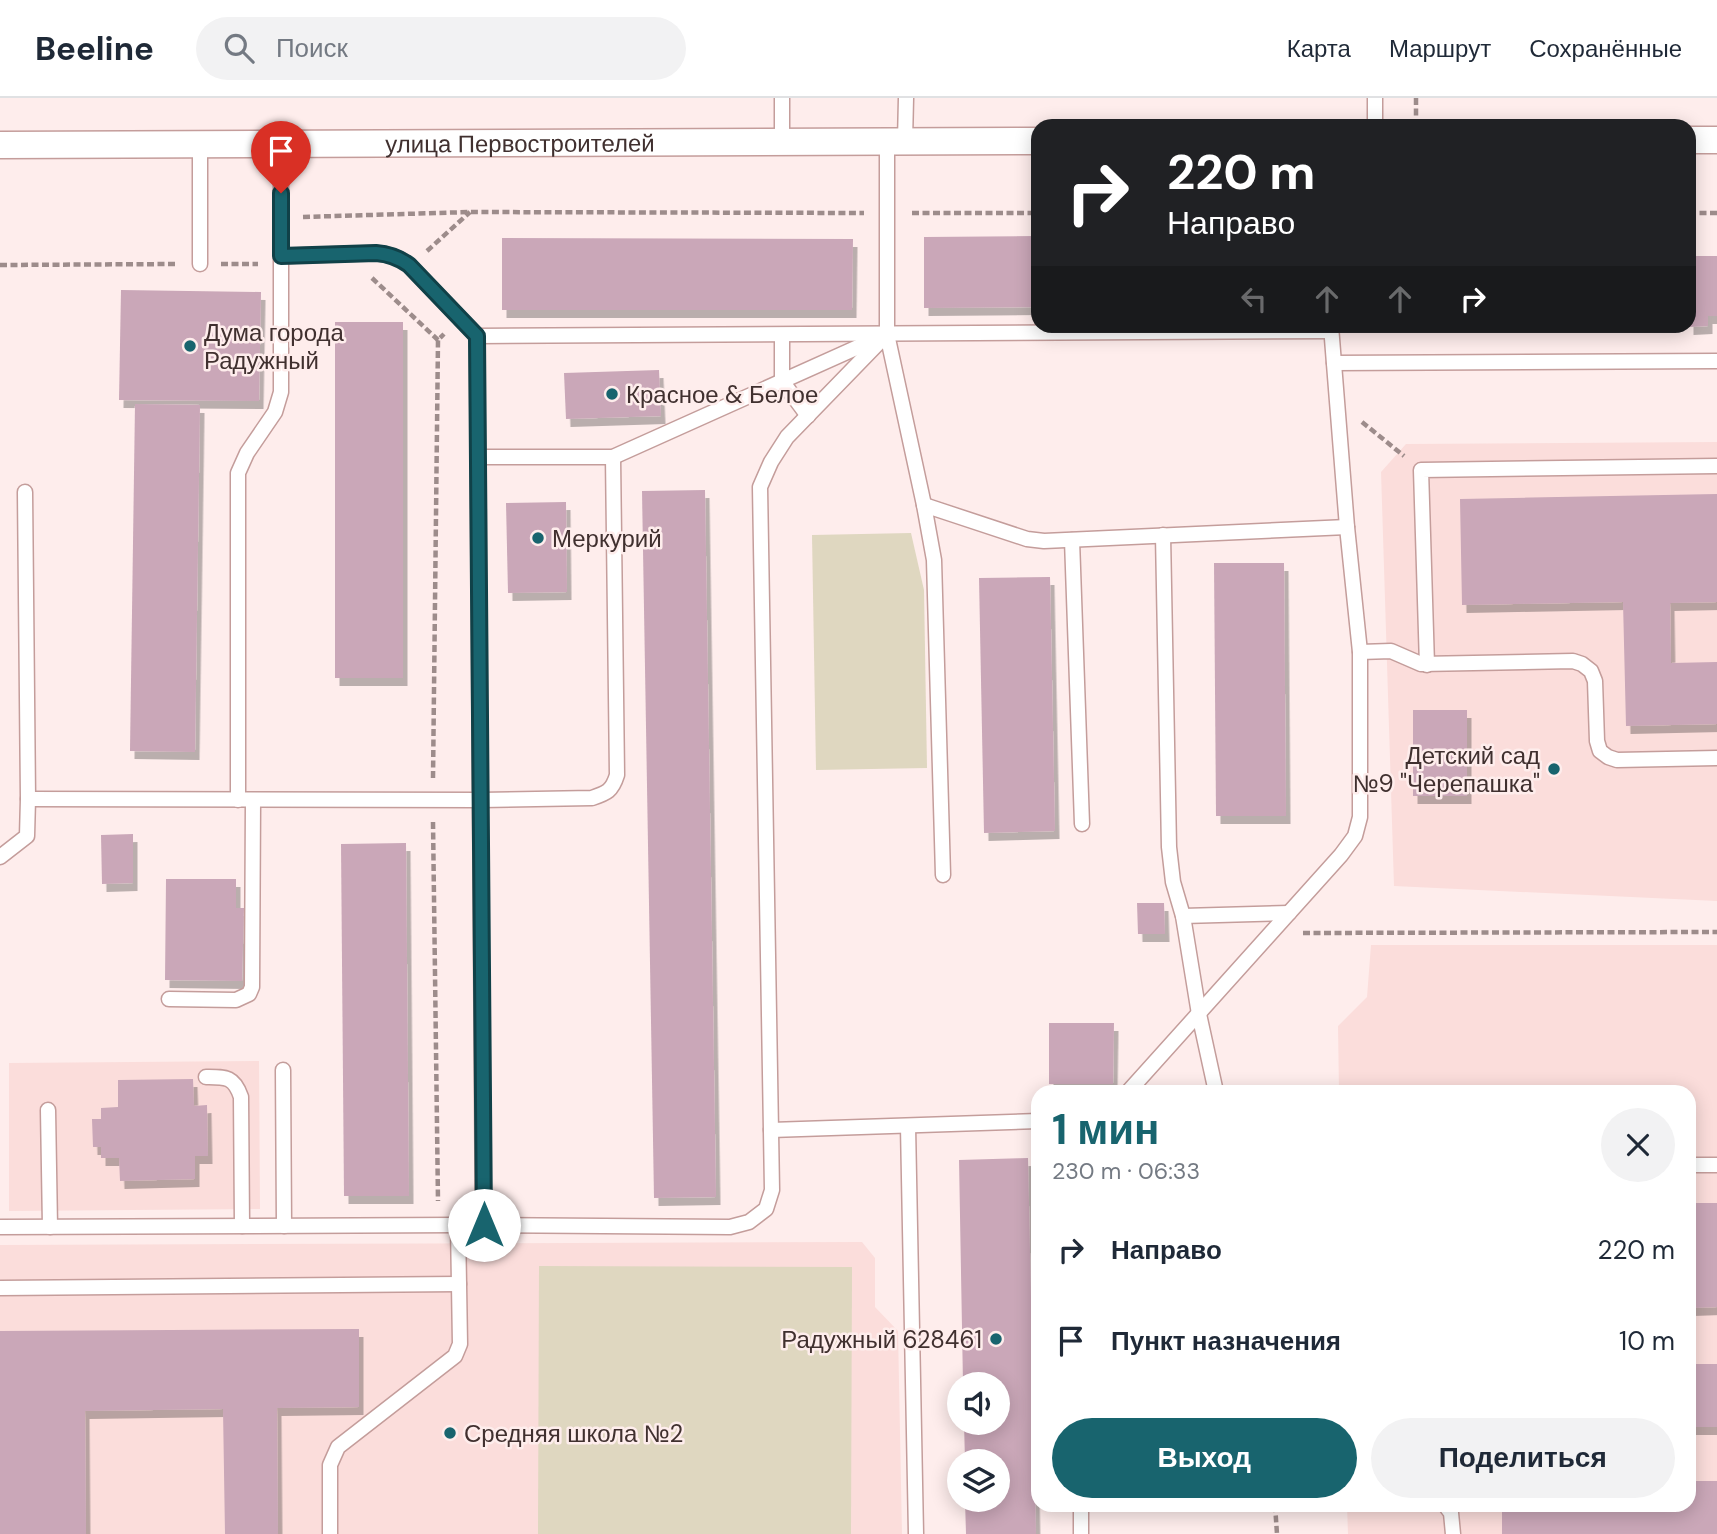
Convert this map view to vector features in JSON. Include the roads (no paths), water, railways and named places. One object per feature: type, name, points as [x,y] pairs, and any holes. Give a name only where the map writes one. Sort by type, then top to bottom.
[{"type":"street","points":[[1696,140],[1717,140]]},
{"type":"street","name":"улица Первостроителей","points":[[0,145],[1031,141]]},
{"type":"lane","points":[[782,98],[782,142]]},
{"type":"lane","points":[[906,98],[896,141],[887,213],[887,334],[924,505],[935,572],[943,875]]},
{"type":"lane","points":[[1375,98],[1375,119]]},
{"type":"lane","points":[[200,144],[200,264]]},
{"type":"lane","points":[[238,800],[238,473],[247,453],[275,412],[281,392],[281,144]]},
{"type":"lane","points":[[281,260],[376,253],[400,259],[409,265],[477,336],[484,1225]]},
{"type":"lane","points":[[477,336],[1031,332]]},
{"type":"lane","points":[[1134,1085],[1341,855],[1355,836],[1360,817],[1360,652],[1331,333]]},
{"type":"lane","points":[[479,457],[613,457],[887,334]]},
{"type":"lane","points":[[0,1227],[730,1227],[749,1222],[766,1209],[772,1190],[760,488],[771,461],[787,437],[887,334]]},
{"type":"lane","points":[[782,335],[782,381],[808,416]]},
{"type":"lane","points":[[1334,363],[1717,361]]},
{"type":"lane","points":[[28,799],[481,800],[592,798],[604,794],[613,788],[617,775],[613,457]]},
{"type":"lane","points":[[1427,664],[1421,470],[1717,466]]},
{"type":"lane","points":[[0,857],[27,836],[25,492]]},
{"type":"lane","points":[[924,505],[1027,539],[1044,541],[1347,527]]},
{"type":"lane","points":[[1163,535],[1169,847],[1173,882],[1214,1085]]},
{"type":"lane","points":[[1072,540],[1082,824]]},
{"type":"lane","points":[[1360,652],[1391,651],[1421,664],[1573,661],[1591,671],[1595,681],[1597,741],[1600,751],[1608,757],[1617,760],[1717,758]]},
{"type":"lane","points":[[169,999],[236,1000],[249,994],[252,987],[253,800]]},
{"type":"lane","points":[[1182,916],[1289,912]]},
{"type":"lane","points":[[283,1070],[284,1226]]},
{"type":"lane","points":[[206,1077],[232,1080],[241,1097],[242,1226]]},
{"type":"lane","points":[[48,1110],[50,1227]]},
{"type":"lane","points":[[771,1130],[1031,1121]]},
{"type":"lane","points":[[908,1126],[916,1534]]},
{"type":"lane","points":[[1696,1165],[1717,1165]]},
{"type":"lane","points":[[330,1534],[330,1465],[338,1447],[455,1356],[460,1344],[458,1225]]},
{"type":"lane","points":[[0,1288],[459,1284]]},
{"type":"lane","points":[[1081,1512],[1082,1534]]},
{"type":"lane","points":[[1450,1512],[1453,1534]]},
{"type":"place","name":"Дума города Радужный","points":[[190,346]]},
{"type":"place","name":"Красное & Белое","points":[[612,394]]},
{"type":"place","name":"Меркурий","points":[[538,538]]},
{"type":"place","name":"Детский сад №9 \"Черепашка\"","points":[[1554,769]]},
{"type":"place","name":"Радужный 628461","points":[[996,1339]]},
{"type":"place","name":"Средняя школа №2","points":[[450,1433]]}]
